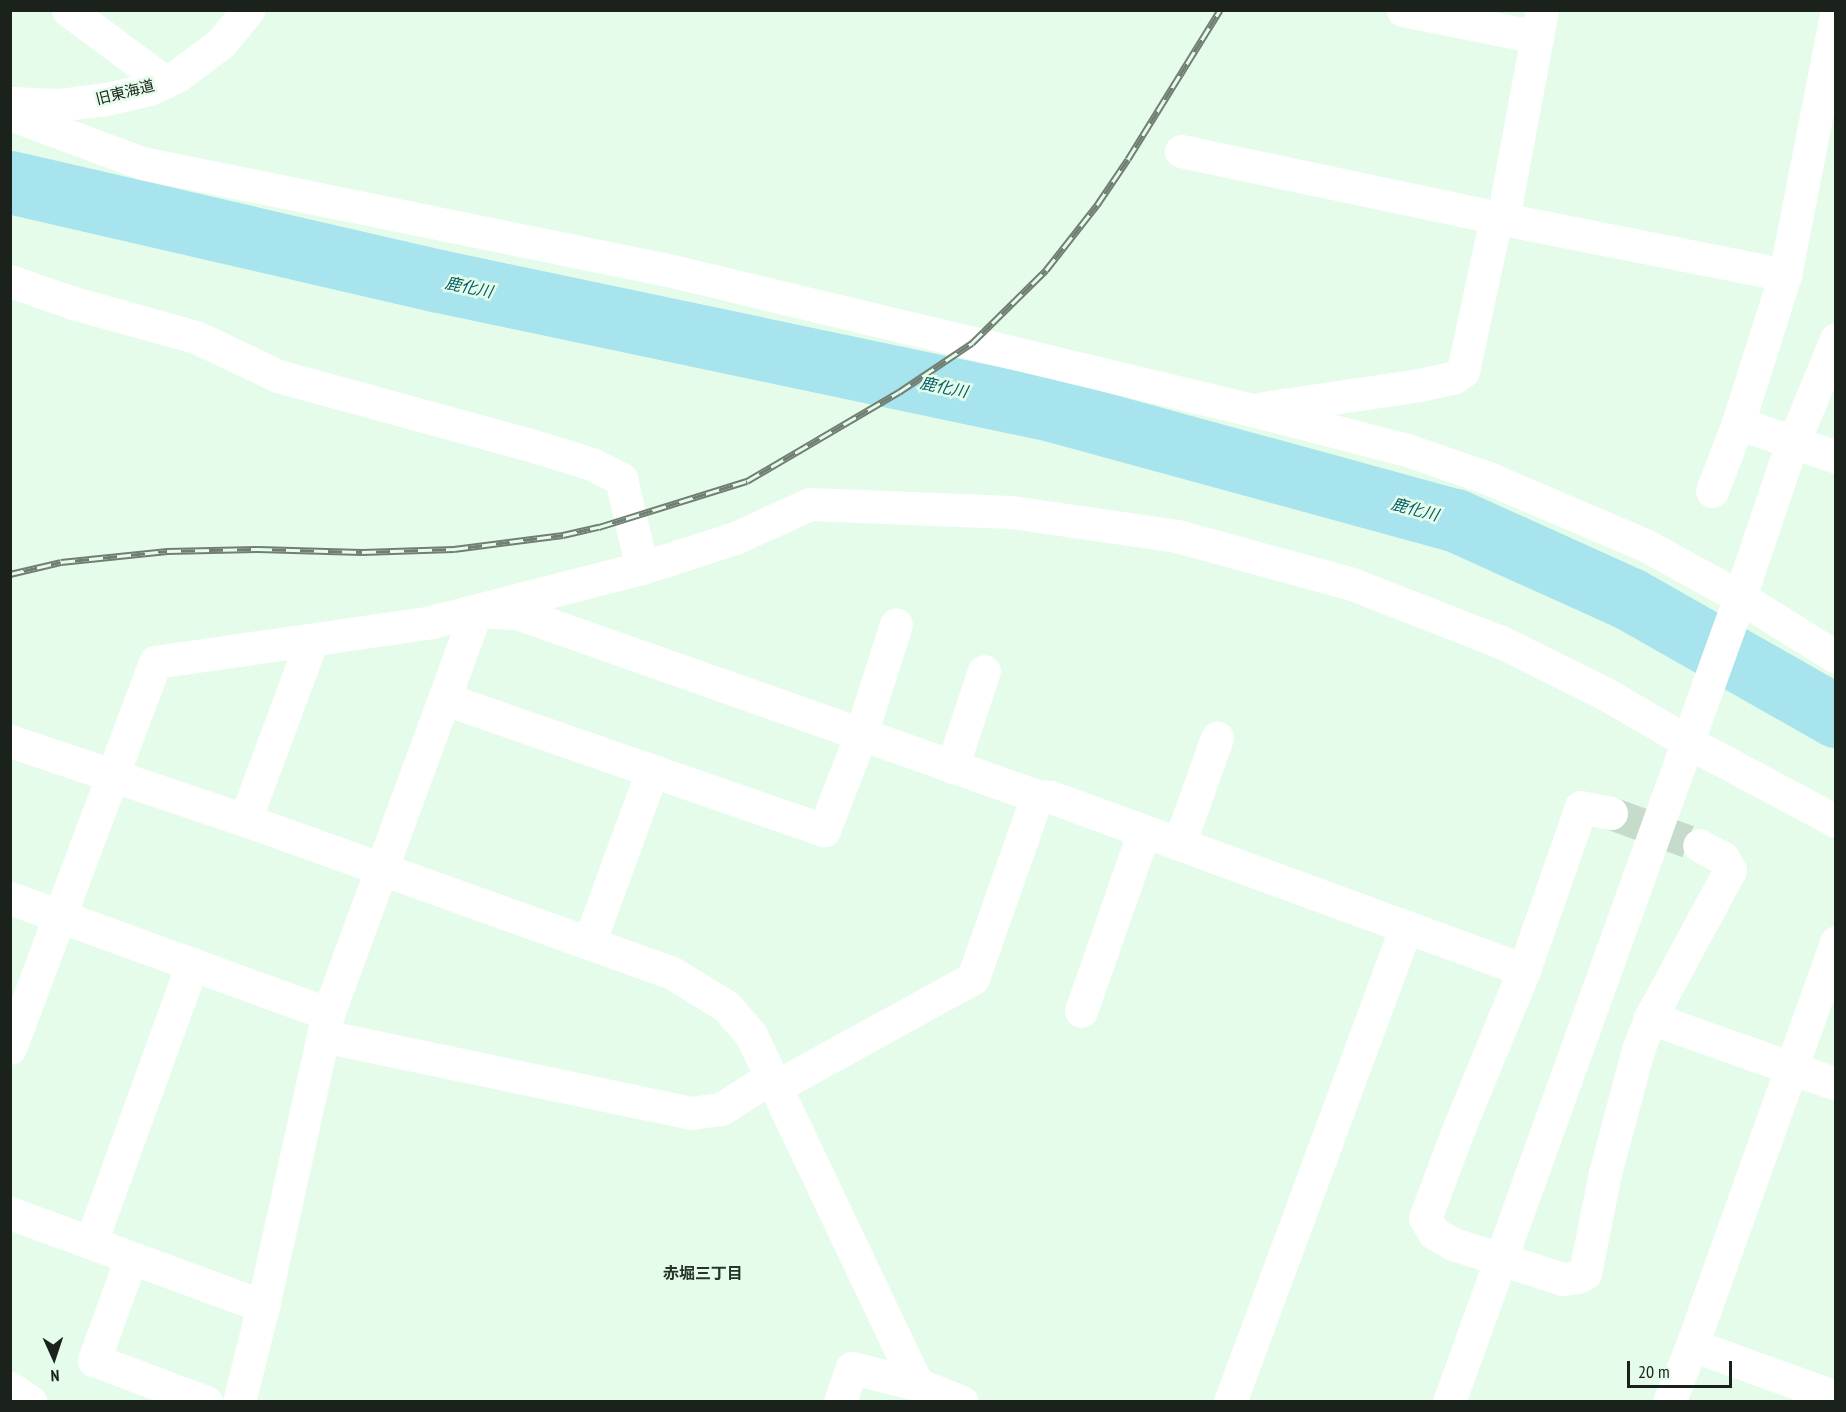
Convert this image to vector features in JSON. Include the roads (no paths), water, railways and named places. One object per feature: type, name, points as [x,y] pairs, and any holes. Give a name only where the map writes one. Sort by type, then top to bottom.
[{"type":"street","points":[[68,10],[165,82]]},
{"type":"street","name":"旧東海道","points":[[10,103],[57,105],[106,99],[150,89],[177,76],[221,43],[248,10]]},
{"type":"street","points":[[1252,410],[1419,385],[1453,378],[1463,371],[1500,218],[1540,24],[1403,10]]},
{"type":"street","points":[[1712,491],[1738,423],[1785,275],[1836,15]]},
{"type":"street","points":[[10,114],[142,163],[668,270],[1252,410],[1410,451],[1488,478],[1645,545],[1738,602],[1836,657]]},
{"type":"street","points":[[1181,151],[1785,275]]},
{"type":"street","points":[[10,281],[73,303],[196,337],[278,376],[528,444],[592,464],[621,479],[642,568]]},
{"type":"street","points":[[1449,1401],[1738,602],[1785,463],[1836,339]]},
{"type":"street","points":[[1738,423],[1836,457]]},
{"type":"street","points":[[10,1048],[114,776],[154,662],[431,622],[642,568],[735,538],[810,504],[1011,512],[1178,536],[1352,584],[1501,642],[1689,733],[1836,822]]},
{"type":"street","points":[[239,1401],[263,1306],[325,1025],[476,611]]},
{"type":"street","points":[[476,611],[517,613],[952,767],[1037,796],[1051,797],[1524,970]]},
{"type":"street","points":[[445,699],[824,830],[861,734],[896,624]]},
{"type":"street","points":[[245,820],[312,640]]},
{"type":"street","points":[[952,767],[984,671]]},
{"type":"street","points":[[1179,844],[1217,738]]},
{"type":"street","points":[[10,741],[245,820],[672,973],[726,1006],[751,1035],[917,1384]]},
{"type":"street","points":[[589,943],[652,771]]},
{"type":"street","points":[[10,898],[192,964],[325,1025],[690,1113],[721,1109],[973,978],[1037,796]]},
{"type":"street","points":[[1611,813],[1581,807],[1524,970],[1460,1125],[1425,1218],[1434,1233],[1453,1244],[1500,1261],[1563,1279],[1578,1277],[1585,1273],[1605,1173],[1638,1050],[1650,1018],[1730,870],[1723,858],[1699,845]]},
{"type":"street","points":[[1081,1011],[1144,831]]},
{"type":"street","points":[[1230,1401],[1406,927]]},
{"type":"street","points":[[1669,1401],[1692,1345],[1835,943]]},
{"type":"street","points":[[91,1242],[192,964]]},
{"type":"street","points":[[1650,1018],[1836,1084]]},
{"type":"street","points":[[10,1213],[263,1306]]},
{"type":"street","points":[[131,1258],[94,1360],[206,1401]]},
{"type":"street","points":[[1692,1345],[1836,1397]]},
{"type":"street","points":[[840,1401],[852,1368],[917,1384],[962,1401]]},
{"type":"street","points":[[10,1388],[31,1401]]},
{"type":"waterway","name":"鹿化川","points":[[10,182],[439,281],[1052,410],[1455,520],[1630,599],[1836,716]]},
{"type":"tunnel","points":[[1611,813],[1699,845]]},
{"type":"railway","points":[[10,574],[61,562],[167,551],[258,549],[362,552],[454,549],[563,535],[599,527],[747,481],[899,392],[972,343],[1046,270],[1097,205],[1128,159],[1220,10]]},
{"type":"district","name":"赤堀三丁目","points":[[703,1273]]}]
